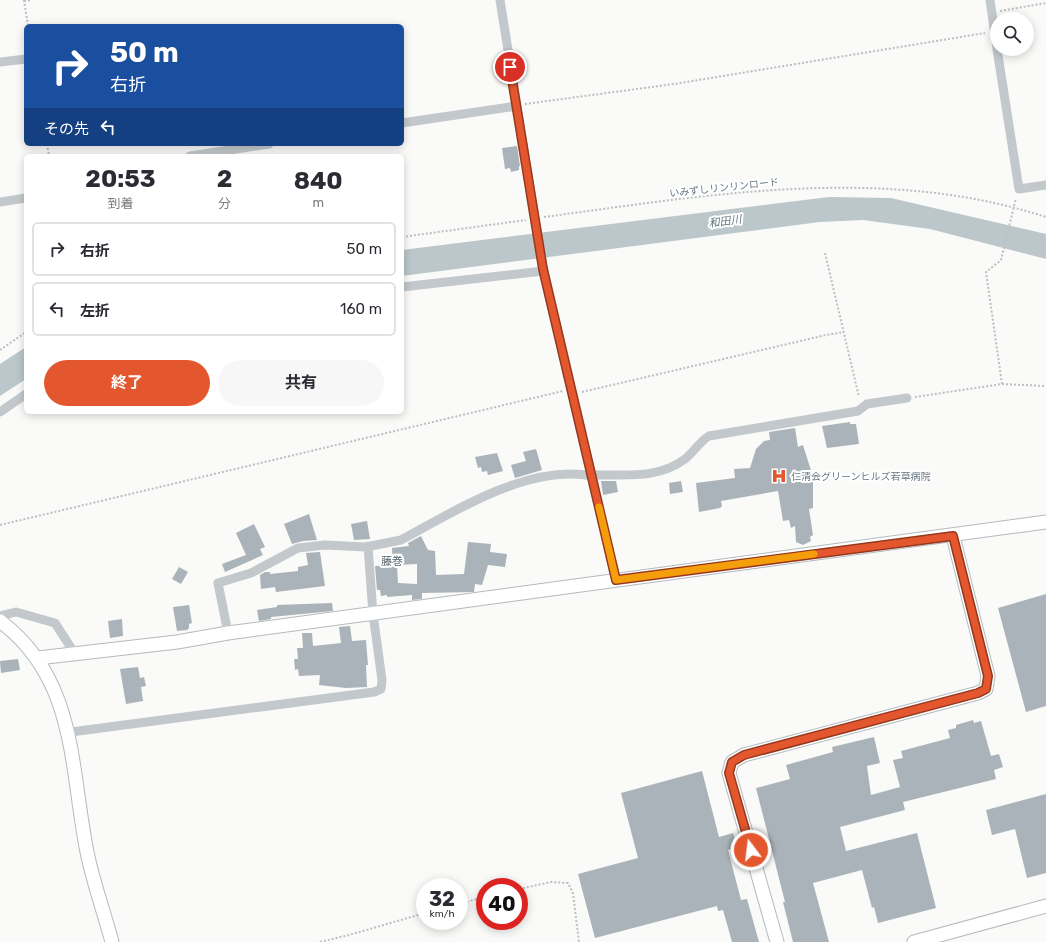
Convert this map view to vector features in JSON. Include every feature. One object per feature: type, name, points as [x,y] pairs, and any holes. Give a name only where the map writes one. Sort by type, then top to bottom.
[{"type":"street","points":[[500,0],[516,106],[544,270],[616,580]]},
{"type":"street","points":[[990,0],[991,12]]},
{"type":"street","points":[[998,56],[1019,189],[1046,185]]},
{"type":"street","points":[[0,62],[24,59]]},
{"type":"street","points":[[404,123],[516,106]]},
{"type":"street","points":[[203,154],[256,146]]},
{"type":"street","points":[[0,202],[24,198]]},
{"type":"street","points":[[404,287],[544,270]]},
{"type":"street","points":[[0,412],[24,395]]},
{"type":"street","points":[[228,633],[218,583],[251,573],[298,548],[325,545],[368,546],[401,540],[484,497],[545,475],[561,474],[592,476],[654,474],[671,468],[685,459],[700,442],[709,436],[858,411],[867,404],[907,398]]},
{"type":"street","points":[[38,658],[177,642],[228,633],[953,536],[1046,522]]},
{"type":"street","points":[[777,942],[729,773],[732,762],[744,755],[978,693],[986,689],[988,676],[953,536]]},
{"type":"street","points":[[71,732],[374,692],[381,689],[382,680],[373,614],[368,546]]},
{"type":"street","points":[[0,616],[16,612],[55,623],[75,654]]},
{"type":"street","points":[[0,621],[9,628],[38,658],[58,698],[72,750],[87,852],[112,942]]},
{"type":"street","points":[[914,942],[1046,906]]},
{"type":"path","points":[[28,24],[24,1],[32,0]]},
{"type":"path","points":[[991,12],[1046,3]]},
{"type":"path","points":[[516,106],[674,84],[990,33]]},
{"type":"path","name":"いみずしリンリンロード","points":[[404,237],[631,205],[785,188],[871,187],[937,194],[1013,207],[1046,217]]},
{"type":"path","points":[[1002,384],[986,272],[1001,260],[1013,207]]},
{"type":"path","points":[[825,253],[862,408]]},
{"type":"path","points":[[0,525],[572,392],[844,332]]},
{"type":"path","points":[[0,350],[24,333]]},
{"type":"path","points":[[907,398],[1002,384],[1046,386]]},
{"type":"path","points":[[528,887],[551,882],[568,883],[572,893],[579,942]]},
{"type":"path","points":[[320,942],[349,936],[416,916]]},
{"type":"water","name":"和田川","points":[[829,197],[891,198],[1046,234],[1046,259],[930,229],[863,220],[820,222],[404,276],[404,250]]},
{"type":"water","points":[[24,348],[24,380],[0,396],[0,364]]},
{"type":"building","points":[[517,146],[520,166],[519,170],[511,172],[510,168],[505,169],[502,148]]},
{"type":"building","points":[[850,422],[850,424],[856,424],[859,444],[827,448],[822,426]]},
{"type":"building","points":[[795,428],[798,447],[803,445],[813,477],[813,508],[809,509],[813,535],[810,537],[811,541],[803,545],[796,542],[795,526],[791,528],[789,520],[783,521],[778,491],[721,501],[722,506],[720,508],[699,512],[696,483],[735,478],[734,469],[750,468],[756,449],[764,441],[770,440],[769,432]]},
{"type":"building","points":[[536,449],[542,470],[515,478],[511,465],[526,461],[523,452]]},
{"type":"building","points":[[497,453],[503,471],[488,475],[487,471],[482,472],[481,467],[478,468],[475,457]]},
{"type":"building","points":[[601,481],[616,481],[618,492],[603,495]]},
{"type":"building","points":[[681,481],[683,492],[670,494],[669,483]]},
{"type":"building","points":[[309,514],[317,540],[303,541],[292,544],[284,524]]},
{"type":"building","points":[[367,521],[370,539],[354,540],[351,524]]},
{"type":"building","points":[[254,524],[265,547],[260,549],[263,555],[225,572],[222,564],[246,555],[236,533]]},
{"type":"building","points":[[421,536],[428,550],[435,551],[436,575],[464,574],[468,542],[491,544],[490,552],[507,554],[505,567],[488,565],[482,585],[475,584],[474,592],[422,593],[422,599],[412,600],[412,595],[381,596],[380,590],[377,590],[375,566],[393,565],[392,548],[409,546],[408,543]],"holes":[[[417,564],[417,584],[398,583],[397,565]]]},
{"type":"building","points":[[320,552],[325,586],[276,592],[275,587],[261,589],[260,575],[265,572],[270,572],[270,574],[298,571],[298,567],[308,565],[306,553]]},
{"type":"building","points":[[179,567],[188,572],[181,584],[172,579]]},
{"type":"building","points":[[1046,594],[1046,706],[1026,712],[998,608]]},
{"type":"building","points":[[332,603],[333,611],[271,617],[271,619],[259,621],[257,610],[277,607],[277,605]]},
{"type":"building","points":[[189,605],[192,623],[189,624],[189,628],[187,630],[177,631],[173,607]]},
{"type":"building","points":[[122,619],[123,636],[110,638],[108,621]]},
{"type":"building","points":[[350,626],[352,641],[366,640],[368,665],[366,665],[367,687],[346,688],[319,685],[320,675],[299,676],[298,669],[295,670],[294,659],[298,659],[297,648],[303,648],[302,633],[312,633],[313,646],[341,643],[339,627]]},
{"type":"building","points":[[18,659],[20,670],[1,673],[0,661]]},
{"type":"building","points":[[138,667],[140,678],[144,677],[146,686],[141,687],[143,701],[126,704],[120,669]]},
{"type":"building","points":[[973,720],[974,723],[981,721],[991,756],[999,754],[1003,767],[994,770],[996,779],[903,802],[905,810],[840,827],[846,851],[917,833],[936,908],[878,923],[874,907],[872,908],[862,870],[813,883],[829,942],[793,942],[783,902],[785,902],[756,788],[790,779],[786,765],[833,752],[832,747],[874,737],[880,763],[867,766],[871,795],[900,787],[893,760],[903,758],[901,751],[950,738],[948,730],[956,728],[956,725]]},
{"type":"building","points":[[702,771],[719,837],[733,833],[737,847],[728,850],[741,900],[747,899],[759,942],[732,942],[723,910],[718,911],[717,906],[595,938],[578,874],[638,858],[621,793]]},
{"type":"building","points":[[1046,794],[1046,873],[1027,878],[1015,829],[992,835],[986,810]]},
{"type":"slow traffic","points":[[599,507],[616,580],[814,554]]},
{"type":"place","name":"仁清会グリーンヒルズ若草病院","points":[[779,476]]},
{"type":"district","name":"藤巻","points":[[392,561]]},
{"type":"route","points":[[510,67],[543,269],[616,580],[953,536],[988,676],[986,689],[978,693],[744,755],[732,762],[729,773],[751,850]]}]
